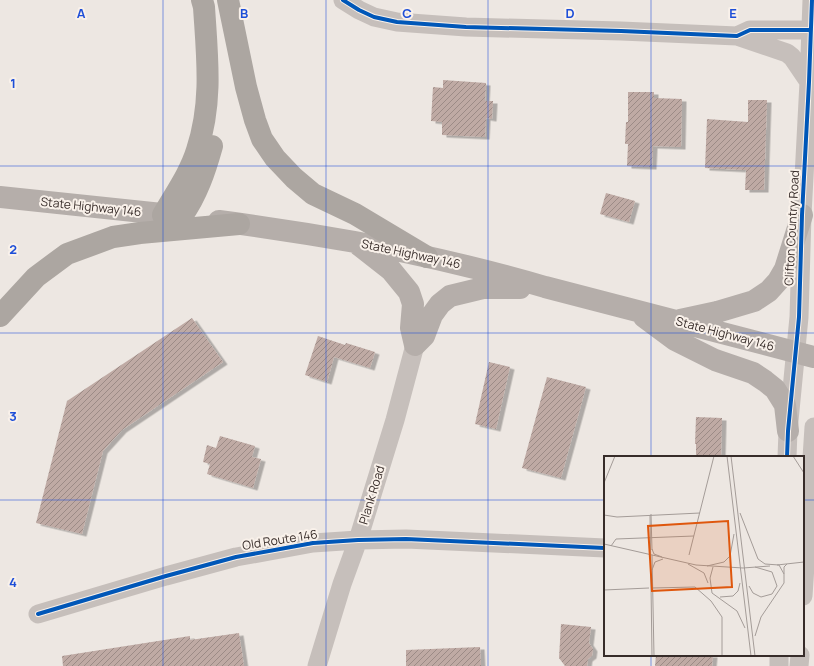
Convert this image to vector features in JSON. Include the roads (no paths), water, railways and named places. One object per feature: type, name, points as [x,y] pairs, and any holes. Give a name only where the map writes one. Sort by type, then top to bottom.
[{"type":"highway","points":[[173,215],[182,183],[197,151],[204,128],[208,100],[208,69],[204,6],[202,0]]},
{"type":"highway","points":[[173,215],[193,198],[202,180],[216,130],[222,99],[223,67],[218,0]]},
{"type":"highway","points":[[228,0],[246,87],[255,120],[262,139],[275,158],[294,178],[313,194],[355,214],[427,257]]},
{"type":"highway","points":[[0,316],[36,277],[67,254],[112,237],[239,224]]},
{"type":"main road","name":"State Highway 146","points":[[0,197],[173,215],[356,242],[427,257],[509,277],[805,355]]},
{"type":"main road","points":[[676,321],[739,306],[754,301],[769,291],[778,281],[785,269],[802,215]]},
{"type":"main road","points":[[356,242],[391,270],[409,292],[413,304],[411,328],[414,345]]},
{"type":"main road","points":[[414,345],[424,336],[432,315],[440,304],[450,296],[483,288],[545,287]]},
{"type":"main road","points":[[634,311],[675,340],[716,360],[753,373],[765,381],[775,389],[784,405],[788,431]]},
{"type":"street","points":[[343,0],[374,17],[397,22],[466,27],[737,36],[787,53],[792,57],[809,82]]},
{"type":"street","name":"Clifton Country Road","points":[[787,456],[788,431],[805,355],[799,318],[802,215],[812,31],[812,0]]},
{"type":"street","points":[[737,36],[750,30],[812,31]]},
{"type":"street","name":"Plank Road","points":[[317,666],[395,420],[414,345]]},
{"type":"street","points":[[804,586],[814,427]]},
{"type":"street","name":"Old Route 146","points":[[38,614],[236,557],[312,543],[406,539],[604,548]]},
{"type":"street","points":[[799,666],[800,656]]}]
